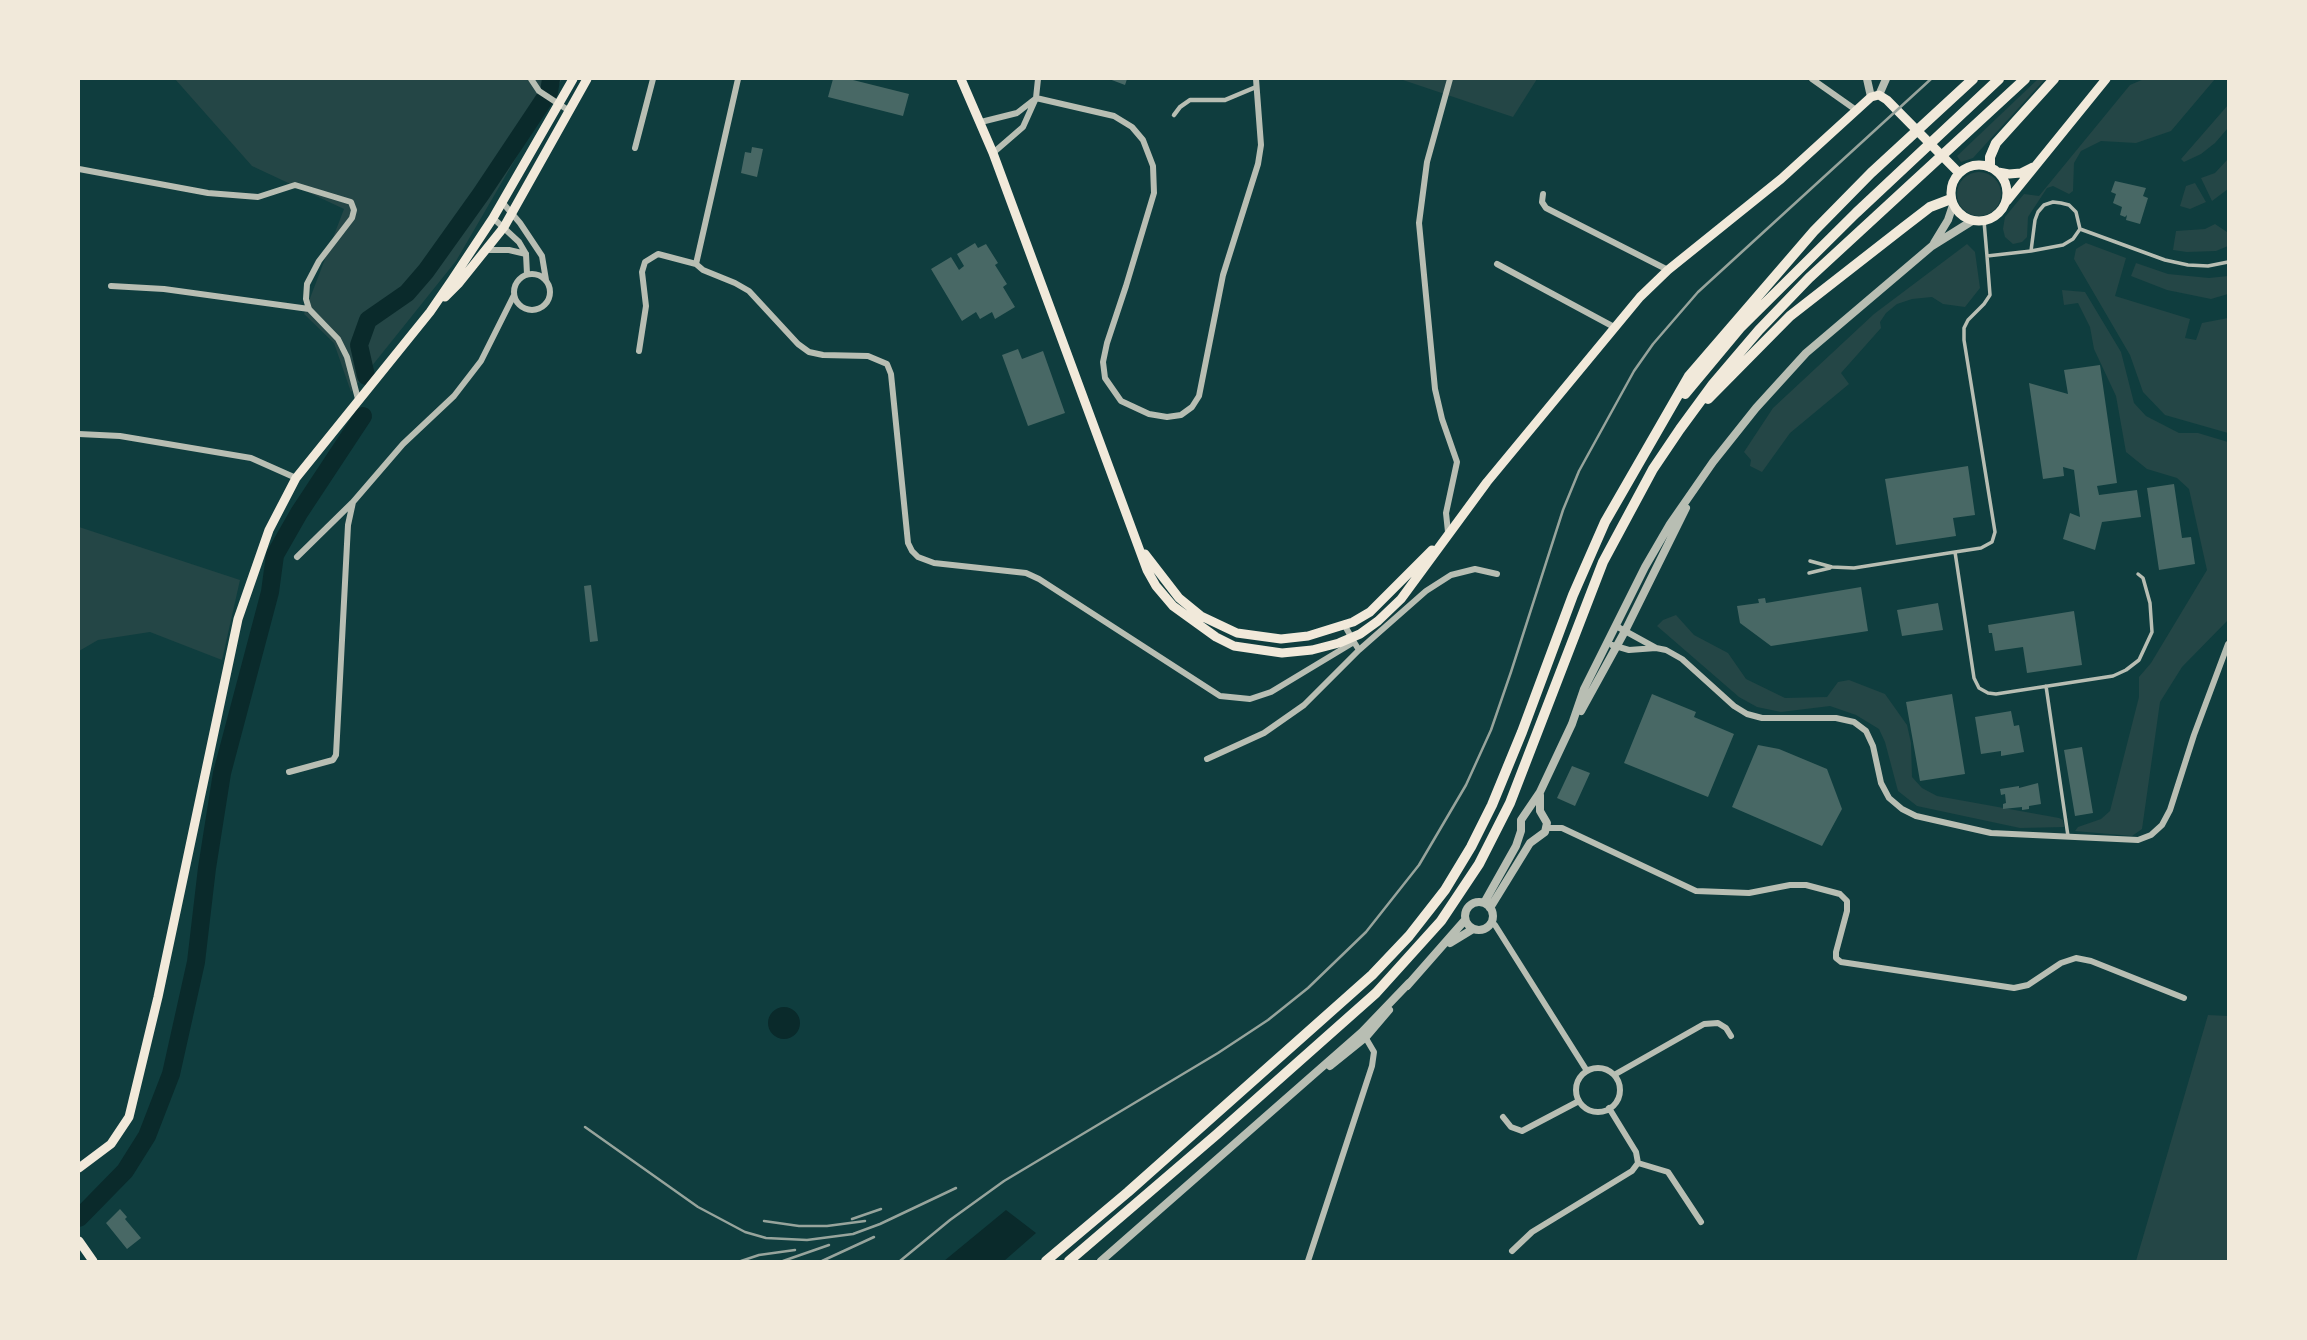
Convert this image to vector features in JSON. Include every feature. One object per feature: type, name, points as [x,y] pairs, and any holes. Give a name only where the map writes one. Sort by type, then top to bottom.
[{"type":"highway","points":[[1046,1261],[1128,1192],[1372,975],[1409,936],[1445,890],[1492,805],[1573,595],[1605,522],[1689,376],[1814,231],[1871,173],[1973,79]]},
{"type":"highway","points":[[1656,431],[1740,328],[1856,213],[1999,79]]},
{"type":"highway","points":[[1069,1261],[1367,1001],[1441,921],[1479,864],[1510,803],[1603,562],[1653,469],[1680,429],[1713,384],[1759,330],[1809,278],[2025,79]]},
{"type":"highway","points":[[1994,169],[1990,157],[1996,143],[2054,79]]},
{"type":"highway","points":[[1680,429],[1790,316],[1930,207],[1952,202]]},
{"type":"main road","points":[[430,312],[493,218],[554,101],[573,79]]},
{"type":"main road","points":[[79,1168],[111,1144],[129,1117],[159,997],[238,620],[268,530],[296,478],[430,312],[459,283],[504,227],[587,79]]},
{"type":"main road","points":[[961,79],[993,153],[1147,570],[1173,606],[1216,638],[1234,646],[1282,653],[1312,650],[1353,640],[1378,621],[1401,598],[1428,564],[1448,532]]},
{"type":"main road","points":[[2034,166],[2021,173],[2009,174],[1979,165],[1968,167],[1954,180],[1952,202],[1961,215],[1972,221],[1994,218],[2106,79]]},
{"type":"main road","points":[[1140,547],[1179,598],[1219,626],[1237,633],[1281,639],[1308,636],[1345,626],[1370,612],[1448,532],[1614,327],[1668,270],[1781,179],[1856,110],[1879,97],[1918,130],[1959,173]]},
{"type":"main road","points":[[1994,169],[2005,180],[2007,201]]},
{"type":"main road","points":[[79,1241],[93,1261]]},
{"type":"street","points":[[531,79],[543,94],[568,110]]},
{"type":"street","points":[[635,148],[653,79]]},
{"type":"street","points":[[696,264],[738,79]]},
{"type":"street","points":[[993,153],[1023,127],[1037,98],[1038,79]]},
{"type":"street","points":[[1037,98],[1114,116],[1132,127],[1143,140],[1153,166],[1154,193],[1103,362],[1105,378],[1121,401],[1149,414],[1167,418],[1181,415],[1192,407],[1199,396],[1223,275],[1258,164],[1260,124],[1256,79]]},
{"type":"street","points":[[1448,532],[1446,513],[1457,462],[1435,389],[1419,223],[1427,162],[1450,79]]},
{"type":"street","points":[[1812,79],[1856,110]]},
{"type":"street","points":[[1867,79],[1879,97]]},
{"type":"street","points":[[1879,97],[1886,79]]},
{"type":"street","points":[[1174,115],[1190,100],[1225,100],[1256,87]]},
{"type":"street","points":[[981,122],[1017,113],[1037,98]]},
{"type":"street","points":[[79,169],[208,193],[258,197],[295,184],[324,196],[351,202],[354,210],[352,218],[319,261],[307,284],[306,299],[309,309],[338,339],[347,357],[358,399]]},
{"type":"street","points":[[1543,194],[1542,202],[1546,208],[1668,270]]},
{"type":"street","points":[[502,202],[542,256],[549,285],[549,296],[538,308],[523,307],[514,295]]},
{"type":"street","points":[[1932,246],[1948,220],[1952,202]]},
{"type":"street","points":[[493,218],[519,242],[526,254],[527,274]]},
{"type":"street","points":[[1572,724],[1584,690],[1670,524],[1713,462],[1756,408],[1806,353],[1932,246],[1972,221]]},
{"type":"street","points":[[486,250],[509,250],[526,254]]},
{"type":"street","points":[[639,351],[646,306],[642,272],[645,262],[658,254],[696,264],[703,270],[749,291],[808,352],[868,356],[887,364],[891,374],[908,542],[918,557],[934,564],[1026,573],[1220,696],[1234,699],[1250,699],[1271,692],[1353,640]]},
{"type":"street","points":[[1497,264],[1614,327]]},
{"type":"street","points":[[296,557],[353,502],[403,444],[454,396],[481,361],[514,295],[518,280],[527,274],[537,274],[546,280]]},
{"type":"street","points":[[111,286],[164,289],[309,309]]},
{"type":"street","points":[[79,434],[120,436],[251,458],[296,478]]},
{"type":"street","points":[[1487,905],[1516,846],[1521,831],[1520,823],[1540,792],[1572,724],[1625,631],[1693,493]]},
{"type":"street","points":[[289,772],[333,760],[336,755],[348,525],[353,502]]},
{"type":"street","points":[[1208,759],[1243,744],[1282,722],[1322,689],[1359,650],[1426,591],[1451,575],[1475,569],[1497,574]]},
{"type":"street","points":[[1345,626],[1359,650]]},
{"type":"street","points":[[1616,626],[1682,659],[1734,706],[1747,714],[1762,718],[1821,717],[1854,722],[1866,731],[1873,747],[1881,783],[1889,798],[1902,810],[1916,816],[1991,833],[2138,840],[2151,835],[2162,825],[2170,810],[2228,644]]},
{"type":"street","points":[[1608,642],[1629,650],[1657,648]]},
{"type":"street","points":[[1540,792],[1542,815],[1547,828]]},
{"type":"street","points":[[1526,814],[1534,812],[1542,815]]},
{"type":"street","points":[[1487,905],[1530,844],[1547,828],[1562,828],[1696,891],[1749,893],[1790,885],[1806,885],[1840,894],[1847,901],[1847,911],[1836,952],[1836,958],[1841,962],[2014,988],[2028,985],[2061,962],[2076,958],[2091,961],[2184,998]]},
{"type":"street","points":[[1521,831],[1530,838],[1538,838]]},
{"type":"street","points":[[1108,1259],[1294,1092],[1364,1034],[1465,920],[1469,907],[1476,902],[1487,905],[1493,916],[1493,923],[1587,1071]]},
{"type":"street","points":[[1465,920],[1473,929]]},
{"type":"street","points":[[1431,958],[1459,935],[1473,929],[1483,929],[1493,923]]},
{"type":"street","points":[[1614,1075],[1704,1024],[1718,1023],[1726,1028],[1731,1036]]},
{"type":"street","points":[[1308,1261],[1372,1066],[1374,1052],[1364,1034]]},
{"type":"street","points":[[1601,1068],[1614,1075],[1618,1080],[1620,1093],[1609,1108],[1603,1111],[1589,1110],[1579,1101],[1576,1088],[1578,1081],[1587,1071],[1601,1068]]},
{"type":"street","points":[[1503,1117],[1516,1131],[1522,1131],[1579,1101]]},
{"type":"street","points":[[1512,1251],[1532,1232],[1632,1171],[1638,1163],[1636,1152],[1609,1108]]},
{"type":"street","points":[[1638,1163],[1668,1172],[1701,1222]]},
{"type":"lane","points":[[1987,256],[2031,251],[2063,245],[2073,239],[2080,229],[2076,212],[2069,205],[2053,202],[2044,205],[2038,212],[2031,251]]},
{"type":"lane","points":[[1810,561],[1832,567],[1854,568],[1981,548],[1992,542],[1995,532],[1964,340],[1964,328],[1968,320],[1990,295],[1984,221]]},
{"type":"lane","points":[[2080,229],[2165,260],[2208,266],[2228,262]]},
{"type":"lane","points":[[1955,552],[1974,678],[1979,688],[1996,694],[2113,676],[2139,660],[2147,648],[2153,619],[2143,578],[2138,574]]},
{"type":"lane","points":[[1809,573],[1832,567]]},
{"type":"lane","points":[[2046,686],[2068,836]]},
{"type":"shaded area","points":[[175,79],[562,79],[456,261],[351,392],[334,343],[304,314],[344,209],[252,166]]},
{"type":"shaded area","points":[[1400,79],[1537,79],[1513,117]]},
{"type":"shaded area","points":[[2038,79],[2045,79],[1973,158],[1961,162],[1957,156]]},
{"type":"shaded area","points":[[2144,79],[2215,79],[2171,131],[2136,143],[2101,141],[2081,151],[2074,163],[2073,191],[2069,194],[2053,186],[2047,188],[2028,217],[2027,237],[2022,242],[2013,244],[2005,237],[2005,217],[2024,194],[2039,196],[2130,85]]},
{"type":"shaded area","points":[[2228,105],[2228,128],[2201,154],[2184,162],[2181,159]]},
{"type":"shaded area","points":[[2228,159],[2228,189],[2212,201],[2201,178],[2215,173]]},
{"type":"shaded area","points":[[1979,172],[1988,173],[1995,178],[2000,185],[2000,203],[1995,210],[1988,215],[1979,216],[1970,215],[1963,210],[1958,203],[1957,194],[1958,185],[1963,178],[1970,173]]},
{"type":"shaded area","points":[[2195,183],[2206,202],[2190,209],[2180,206],[2186,186]]},
{"type":"shaded area","points":[[2215,224],[2227,232],[2228,246],[2216,251],[2173,250],[2176,231],[2205,229]]},
{"type":"shaded area","points":[[2086,243],[2126,258],[2115,296],[2190,319],[2185,338],[2196,340],[2202,323],[2228,318],[2228,433],[2165,415],[2143,392],[2130,355],[2074,259],[2076,249]]},
{"type":"shaded area","points":[[1967,244],[1975,252],[1980,288],[1965,307],[1943,304],[1932,297],[1897,304],[1886,313],[1880,322],[1881,328],[1841,373],[1849,384],[1790,433],[1762,472],[1750,466],[1751,460],[1744,452],[1773,408],[1874,314]]},
{"type":"shaded area","points":[[2136,263],[2168,274],[2209,278],[2228,276],[2228,294],[2211,299],[2167,290],[2131,276]]},
{"type":"shaded area","points":[[2062,290],[2085,292],[2121,352],[2134,403],[2146,416],[2179,433],[2198,433],[2228,442],[2228,620],[2182,667],[2160,702],[2142,829],[2132,836],[2075,831],[2078,827],[2101,819],[2110,811],[2139,697],[2139,677],[2151,663],[2207,570],[2189,489],[2177,478],[2147,469],[2126,452],[2116,396],[2094,349],[2090,327],[2078,303],[2064,305]]},
{"type":"shaded area","points":[[79,527],[240,580],[222,660],[150,632],[98,640],[79,651]]},
{"type":"shaded area","points":[[1676,615],[1694,635],[1728,653],[1746,679],[1785,698],[1827,697],[1838,682],[1849,680],[1885,694],[1907,725],[1911,743],[1912,777],[1922,788],[1937,796],[2059,818],[2063,820],[2064,827],[2020,828],[1917,806],[1898,791],[1879,729],[1856,715],[1830,706],[1781,712],[1757,707],[1739,697],[1657,626],[1663,620]]},
{"type":"shaded area","points":[[784,1007],[795,1012],[800,1023],[795,1034],[784,1039],[773,1034],[768,1023],[773,1012]]},
{"type":"shaded area","points":[[2208,1015],[2228,1016],[2228,1261],[2136,1261]]},
{"type":"shaded area","points":[[1006,1210],[1036,1233],[1004,1261],[944,1261]]},
{"type":"building","points":[[833,79],[849,79],[909,94],[903,116],[828,97]]},
{"type":"building","points":[[1109,79],[1127,79],[1125,85]]},
{"type":"building","points":[[752,147],[763,149],[757,177],[741,173],[745,152],[751,153]]},
{"type":"building","points":[[2115,181],[2146,188],[2143,196],[2148,198],[2140,224],[2126,220],[2127,215],[2120,215],[2122,207],[2113,203],[2116,194],[2111,192]]},
{"type":"building","points":[[975,243],[978,248],[986,244],[998,263],[995,265],[1007,284],[1003,287],[1015,307],[995,319],[992,312],[980,319],[976,312],[962,321],[931,269],[951,257],[959,270],[964,266],[957,254]]},
{"type":"building","points":[[1018,349],[1022,359],[1043,351],[1065,413],[1028,426],[1002,355]]},
{"type":"building","points":[[2100,365],[2117,483],[2097,486],[2099,495],[2137,490],[2141,517],[2102,522],[2095,550],[2063,539],[2070,513],[2080,517],[2074,470],[2063,467],[2064,476],[2043,479],[2029,383],[2068,394],[2064,370]]},
{"type":"building","points":[[1968,466],[1975,515],[1953,518],[1956,536],[1896,545],[1885,479]]},
{"type":"building","points":[[2174,484],[2182,538],[2191,537],[2195,564],[2159,570],[2147,488]]},
{"type":"building","points":[[591,585],[598,641],[590,642],[584,586]]},
{"type":"building","points":[[1861,587],[1868,631],[1771,646],[1740,623],[1737,606],[1759,603],[1758,599],[1765,598],[1766,603]]},
{"type":"building","points":[[1938,603],[1943,630],[1902,636],[1897,610]]},
{"type":"building","points":[[2074,611],[2082,665],[2027,673],[2023,647],[1995,651],[1988,625]]},
{"type":"building","points":[[1652,694],[1696,712],[1694,717],[1734,734],[1708,797],[1624,763]]},
{"type":"building","points":[[1952,694],[1965,774],[1920,781],[1906,702]]},
{"type":"building","points":[[2011,711],[2014,726],[2019,725],[2024,752],[2001,756],[2001,751],[1981,754],[1975,717]]},
{"type":"building","points":[[1758,745],[1779,749],[1827,769],[1842,809],[1822,846],[1732,807]]},
{"type":"building","points":[[2082,747],[2093,813],[2075,816],[2064,750]]},
{"type":"building","points":[[1572,766],[1590,773],[1575,806],[1557,798]]},
{"type":"building","points":[[2038,783],[2041,804],[2022,810],[2022,807],[2003,809],[2003,804],[2006,803],[2005,794],[2001,795],[2000,789]]},
{"type":"building","points":[[120,1209],[141,1238],[127,1249],[106,1223]]},
{"type":"waterway","points":[[366,376],[359,345],[368,320],[407,293],[426,271],[549,92],[551,79]]},
{"type":"waterway","points":[[79,1218],[125,1171],[147,1136],[171,1074],[196,962],[222,773],[270,592],[275,555],[299,513],[363,416]]},
{"type":"railway","points":[[900,1261],[1004,1181],[1218,1053],[1268,1020],[1308,988],[1366,932],[1419,865],[1466,785],[1491,730],[1563,510],[1579,471],[1634,371],[1653,344],[1698,292],[1931,79]]},
{"type":"railway","points":[[585,1127],[698,1207],[745,1232],[766,1238],[807,1240],[853,1234],[956,1188]]},
{"type":"railway","points":[[852,1219],[881,1209]]},
{"type":"railway","points":[[764,1221],[799,1226],[827,1226],[865,1221]]},
{"type":"railway","points":[[822,1261],[874,1237]]},
{"type":"railway","points":[[783,1261],[829,1245]]},
{"type":"railway","points":[[741,1261],[759,1255],[795,1250]]}]
